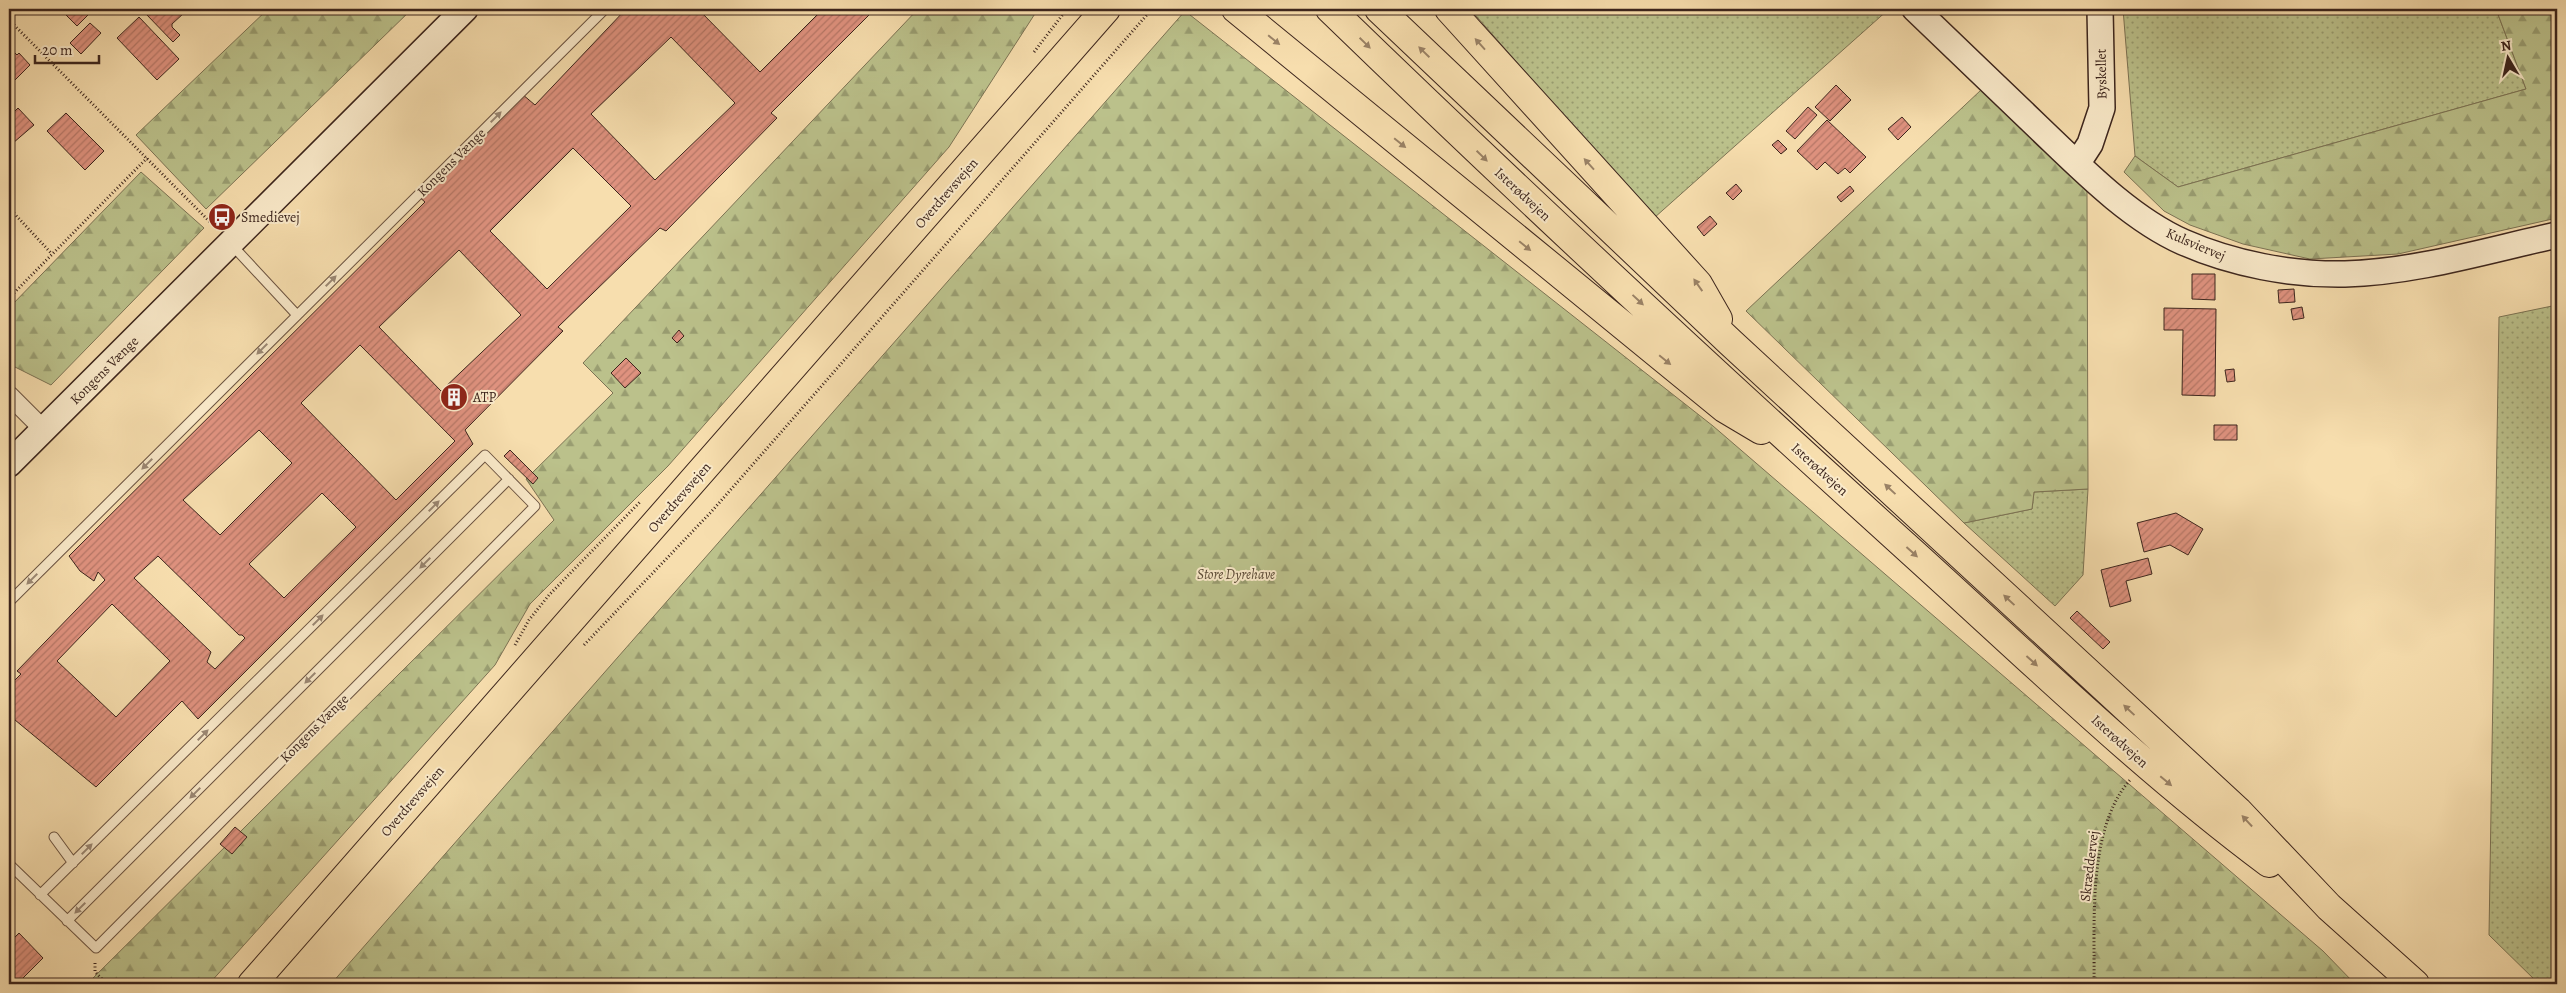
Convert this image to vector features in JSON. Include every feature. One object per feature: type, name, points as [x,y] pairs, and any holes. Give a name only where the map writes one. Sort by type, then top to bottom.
[{"type":"main road","name":"Overdrevsvejen","points":[[252,984],[1106,9]]},
{"type":"main road","points":[[1236,9],[1724,408],[1800,451]]},
{"type":"main road","name":"Isterødvejen","points":[[1330,9],[1494,166],[1800,451],[2144,763],[2222,828],[2329,907]]},
{"type":"main road","name":"Isterødvejen","points":[[1379,9],[1730,342],[2238,811],[2329,907],[2415,984]]},
{"type":"main road","points":[[1449,9],[1698,284],[1730,342]]},
{"type":"street","name":"Kongens Vænge","points":[[12,462],[465,9]]},
{"type":"street","name":"Kulsviervej","points":[[1915,9],[2077,164],[2143,219],[2182,241],[2232,259],[2291,271],[2346,274],[2408,268],[2557,234]]},
{"type":"street","name":"Byskellet","points":[[2077,164],[2090,144],[2102,108],[2100,9]]},
{"type":"street","points":[[9,395],[44,430]]},
{"type":"lane","name":"Kongens Vænge","points":[[9,602],[605,9]]},
{"type":"lane","points":[[230,243],[297,315]]},
{"type":"lane","name":"Kongens Vænge","points":[[40,895],[485,455],[535,506],[96,948]]},
{"type":"lane","points":[[67,921],[508,479]]},
{"type":"lane","points":[[54,837],[72,863]]},
{"type":"lane","points":[[9,864],[96,948]]},
{"type":"path","points":[[581,648],[712,511],[1152,9]]},
{"type":"path","points":[[9,20],[204,216]]},
{"type":"path","points":[[9,298],[147,158]]},
{"type":"path","points":[[9,208],[52,254]]},
{"type":"path","name":"Skræddervej","points":[[2094,984],[2096,887],[2105,826],[2119,792],[2144,763]]},
{"type":"path","points":[[96,948],[95,972],[107,984]]},
{"type":"green space","points":[[268,9],[412,9],[206,209],[136,135]]},
{"type":"green space","points":[[918,9],[1038,9],[949,147],[668,466],[530,604],[495,665],[209,984],[87,984],[554,520],[526,479],[613,393],[583,363]]},
{"type":"green space","points":[[1470,9],[1889,9],[1654,218]]},
{"type":"green space","points":[[2123,9],[2496,9],[2526,89],[2178,187],[2135,156]]},
{"type":"green space","points":[[2496,9],[2557,9],[2557,218],[2398,254],[2310,259],[2243,244],[2190,225],[2164,211],[2124,172],[2135,156],[2178,187],[2526,89]]},
{"type":"green space","name":"Store Dyrehave","points":[[1185,11],[1713,426],[2323,951],[2355,984],[331,984]]},
{"type":"green space","points":[[1981,90],[2087,191],[2088,489],[2034,492],[2032,509],[1964,523],[1746,311]]},
{"type":"green space","points":[[141,172],[204,228],[51,385],[9,364],[9,308]]},
{"type":"green space","points":[[2557,305],[2557,981],[2553,984],[2539,984],[2489,935],[2499,317]]},
{"type":"green space","points":[[2088,489],[2083,575],[2055,606],[1964,523],[2032,509],[2034,492]]},
{"type":"building","points":[[60,9],[94,9],[77,26]]},
{"type":"building","points":[[151,9],[180,9],[184,13],[172,24],[172,27],[180,35],[173,42],[146,14]]},
{"type":"building","name":"ATP","points":[[626,9],[698,9],[760,72],[823,9],[882,9],[877,14],[873,11],[771,113],[777,118],[666,231],[660,228],[558,327],[563,331],[465,430],[473,444],[198,719],[182,701],[96,787],[9,715],[9,686],[21,674],[17,671],[105,580],[98,572],[94,581],[80,571],[69,556],[425,202],[418,196],[522,94],[535,105]],"holes":[[[671,37],[735,103],[655,180],[591,114]],[[573,148],[631,206],[547,289],[490,231]],[[459,250],[521,315],[441,391],[379,327]],[[360,345],[455,441],[396,500],[301,403]],[[259,430],[292,463],[220,535],[183,500]],[[322,493],[356,527],[284,598],[249,564]],[[158,556],[239,635],[245,638],[215,669],[207,662],[211,652],[134,578]],[[112,604],[170,661],[116,717],[57,661]]]},
{"type":"building","points":[[139,17],[179,59],[157,80],[117,38]]},
{"type":"building","points":[[90,23],[101,33],[81,54],[70,43]]},
{"type":"building","points":[[9,47],[17,55],[19,53],[30,65],[10,85]]},
{"type":"building","points":[[1836,85],[1851,100],[1830,121],[1815,107]]},
{"type":"building","points":[[1808,107],[1817,115],[1795,139],[1786,131]]},
{"type":"building","points":[[18,108],[34,125],[13,143],[9,139],[9,117]]},
{"type":"building","points":[[66,113],[104,151],[85,170],[47,131]]},
{"type":"building","points":[[1902,117],[1911,127],[1898,140],[1888,129]]},
{"type":"building","points":[[1827,120],[1866,157],[1850,173],[1845,168],[1838,174],[1825,162],[1817,170],[1797,151]]},
{"type":"building","points":[[1778,140],[1787,149],[1781,154],[1772,145]]},
{"type":"building","points":[[1736,184],[1742,191],[1733,200],[1726,193]]},
{"type":"building","points":[[1850,186],[1854,191],[1841,202],[1837,197]]},
{"type":"building","points":[[1710,216],[1717,224],[1704,236],[1697,227]]},
{"type":"building","points":[[2192,274],[2215,274],[2215,300],[2192,299]]},
{"type":"building","points":[[2294,289],[2295,302],[2279,303],[2278,290]]},
{"type":"building","points":[[2302,307],[2304,318],[2293,320],[2291,309]]},
{"type":"building","points":[[2164,308],[2216,309],[2215,396],[2182,395],[2183,330],[2164,330]]},
{"type":"building","points":[[679,330],[684,336],[677,343],[672,338]]},
{"type":"building","points":[[626,358],[641,373],[625,388],[611,373]]},
{"type":"building","points":[[2234,369],[2235,381],[2227,382],[2225,370]]},
{"type":"building","points":[[2214,425],[2237,425],[2237,440],[2214,440]]},
{"type":"building","points":[[510,450],[538,478],[533,484],[504,456]]},
{"type":"building","points":[[2176,513],[2203,529],[2188,555],[2170,545],[2144,552],[2137,523]]},
{"type":"building","points":[[2148,558],[2152,574],[2126,581],[2131,601],[2110,607],[2101,570]]},
{"type":"building","points":[[2077,611],[2110,642],[2103,649],[2070,618]]},
{"type":"building","points":[[235,827],[247,837],[232,854],[220,844]]},
{"type":"building","points":[[19,933],[43,958],[17,984],[9,984],[9,943]]},
{"type":"place","name":"Smedievej","points":[[222,217]]},
{"type":"place","name":"ATP","points":[[454,397]]}]
